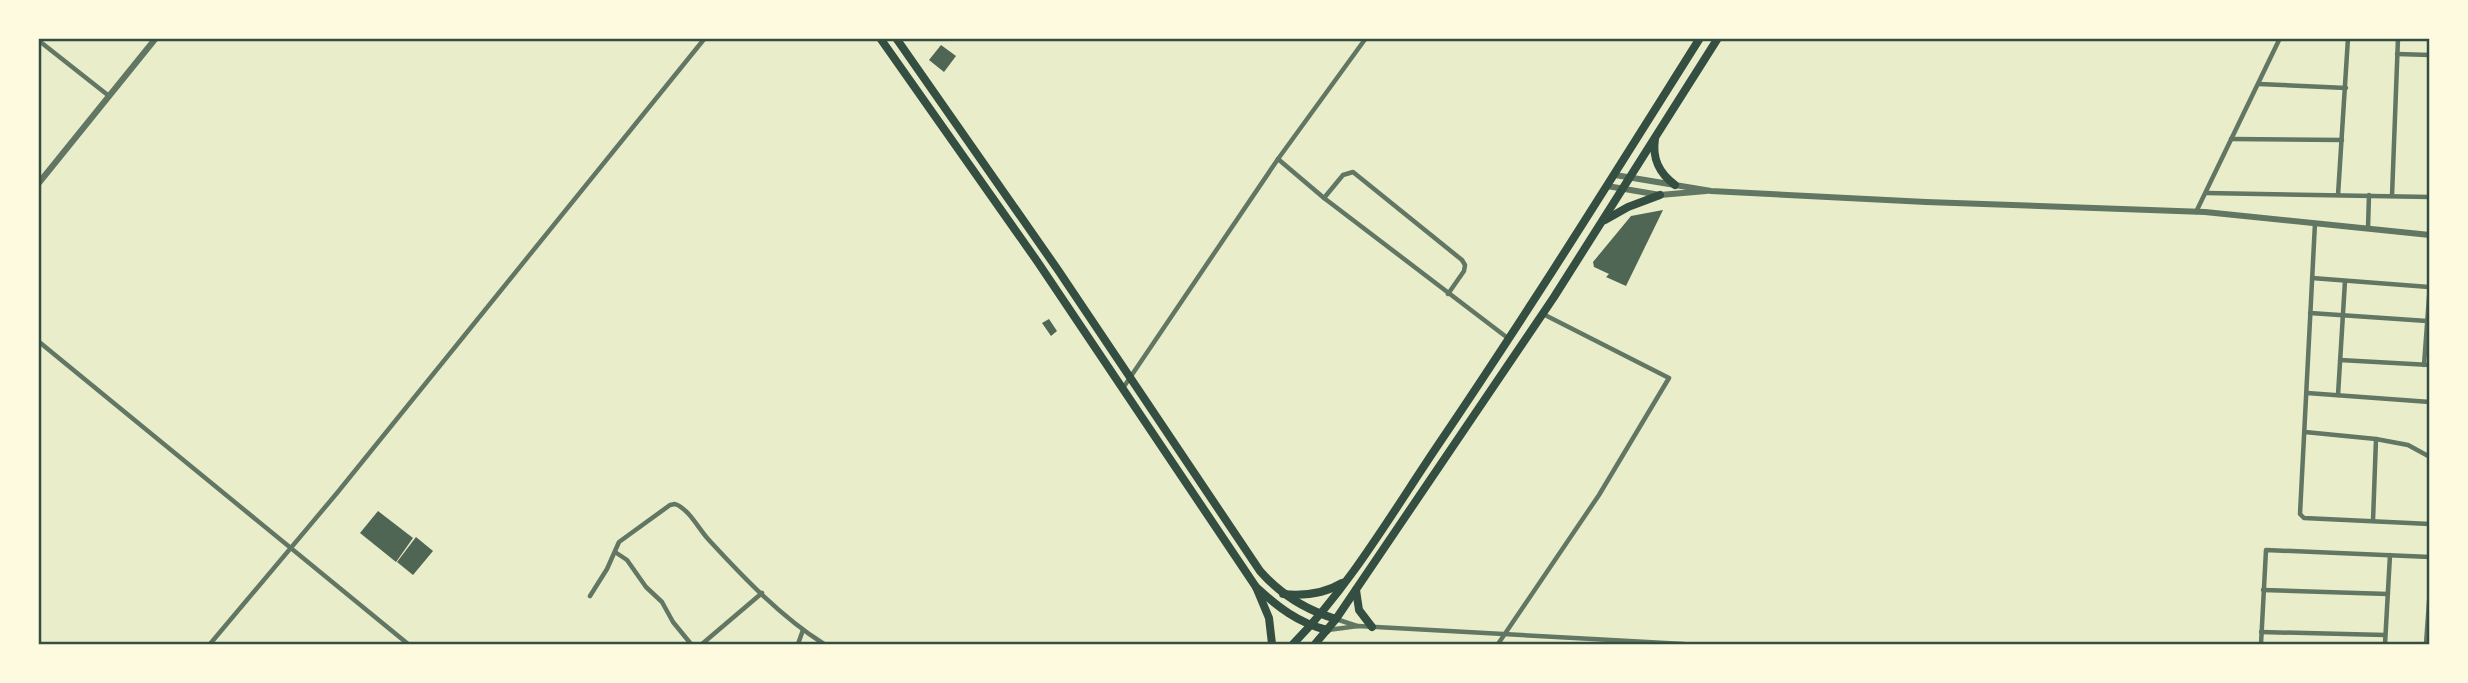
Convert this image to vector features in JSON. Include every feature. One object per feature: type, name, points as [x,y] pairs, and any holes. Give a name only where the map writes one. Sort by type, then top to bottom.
[{"type":"main road","points":[[880,38],[1029,250],[1256,587],[1269,618],[1272,645]]},
{"type":"main road","points":[[896,38],[1130,376],[1260,571],[1283,594],[1320,614],[1336,619]]},
{"type":"main road","points":[[1293,645],[1347,579],[1510,340],[1700,38]]},
{"type":"main road","points":[[1315,645],[1336,619],[1542,313],[1718,38]]},
{"type":"main road","points":[[1655,136],[1655,158],[1666,178],[1675,185]]},
{"type":"main road","points":[[1599,224],[1628,206],[1660,195]]},
{"type":"main road","points":[[1283,594],[1323,592],[1347,579]]},
{"type":"main road","points":[[1256,587],[1281,609],[1311,626],[1327,630]]},
{"type":"main road","points":[[1356,589],[1359,610],[1372,627]]},
{"type":"street","points":[[38,184],[156,38]]},
{"type":"street","points":[[211,645],[705,38]]},
{"type":"street","points":[[1122,389],[1278,159],[1366,38]]},
{"type":"street","points":[[2196,212],[2280,38]]},
{"type":"street","points":[[2338,195],[2348,38]]},
{"type":"street","points":[[2392,195],[2398,38]]},
{"type":"street","points":[[38,40],[110,96]]},
{"type":"street","points":[[2397,54],[2430,55]]},
{"type":"street","points":[[2259,84],[2346,88]]},
{"type":"street","points":[[2231,139],[2342,139]]},
{"type":"street","points":[[1278,159],[1324,198],[1510,340]]},
{"type":"street","points":[[1324,198],[1343,174],[1353,172],[1462,260],[1464,271],[1448,294]]},
{"type":"street","points":[[1615,175],[1711,191],[2196,212],[2430,235]]},
{"type":"street","points":[[1607,186],[1660,195],[1711,191]]},
{"type":"street","points":[[2206,193],[2430,197]]},
{"type":"street","points":[[2368,228],[2369,195]]},
{"type":"street","points":[[2315,222],[2301,517],[2430,524]]},
{"type":"street","points":[[2312,278],[2429,286],[2427,365],[2340,360]]},
{"type":"street","points":[[2338,395],[2345,281]]},
{"type":"street","points":[[1498,645],[1598,495],[1669,378],[1542,313]]},
{"type":"street","points":[[2311,313],[2427,321]]},
{"type":"street","points":[[38,341],[408,645]]},
{"type":"street","points":[[2307,393],[2430,402]]},
{"type":"street","points":[[2305,432],[2407,445],[2430,457]]},
{"type":"street","points":[[2373,521],[2376,439]]},
{"type":"street","points":[[590,596],[623,538],[675,504],[684,509],[707,538],[762,593],[824,645]]},
{"type":"street","points":[[2261,645],[2267,550],[2430,557]]},
{"type":"street","points":[[615,552],[627,560],[646,587],[662,602],[691,645]]},
{"type":"street","points":[[2385,645],[2390,555]]},
{"type":"street","points":[[2426,645],[2430,588]]},
{"type":"street","points":[[2263,590],[2388,594]]},
{"type":"street","points":[[704,644],[762,593]]},
{"type":"street","points":[[1336,619],[1358,626]]},
{"type":"street","points":[[1327,630],[1358,626],[1684,645]]},
{"type":"street","points":[[798,645],[803,630]]},
{"type":"street","points":[[2261,632],[2385,635]]},
{"type":"building","points":[[941,45],[956,56],[944,72],[929,60]]},
{"type":"building","points":[[1663,210],[1626,286],[1606,277],[1609,274],[1594,267],[1593,262],[1631,216]]},
{"type":"building","points":[[1049,319],[1057,331],[1051,336],[1042,323]]},
{"type":"building","points":[[378,511],[413,538],[396,562],[360,533]]},
{"type":"building","points":[[416,537],[433,551],[413,575],[397,562]]}]
